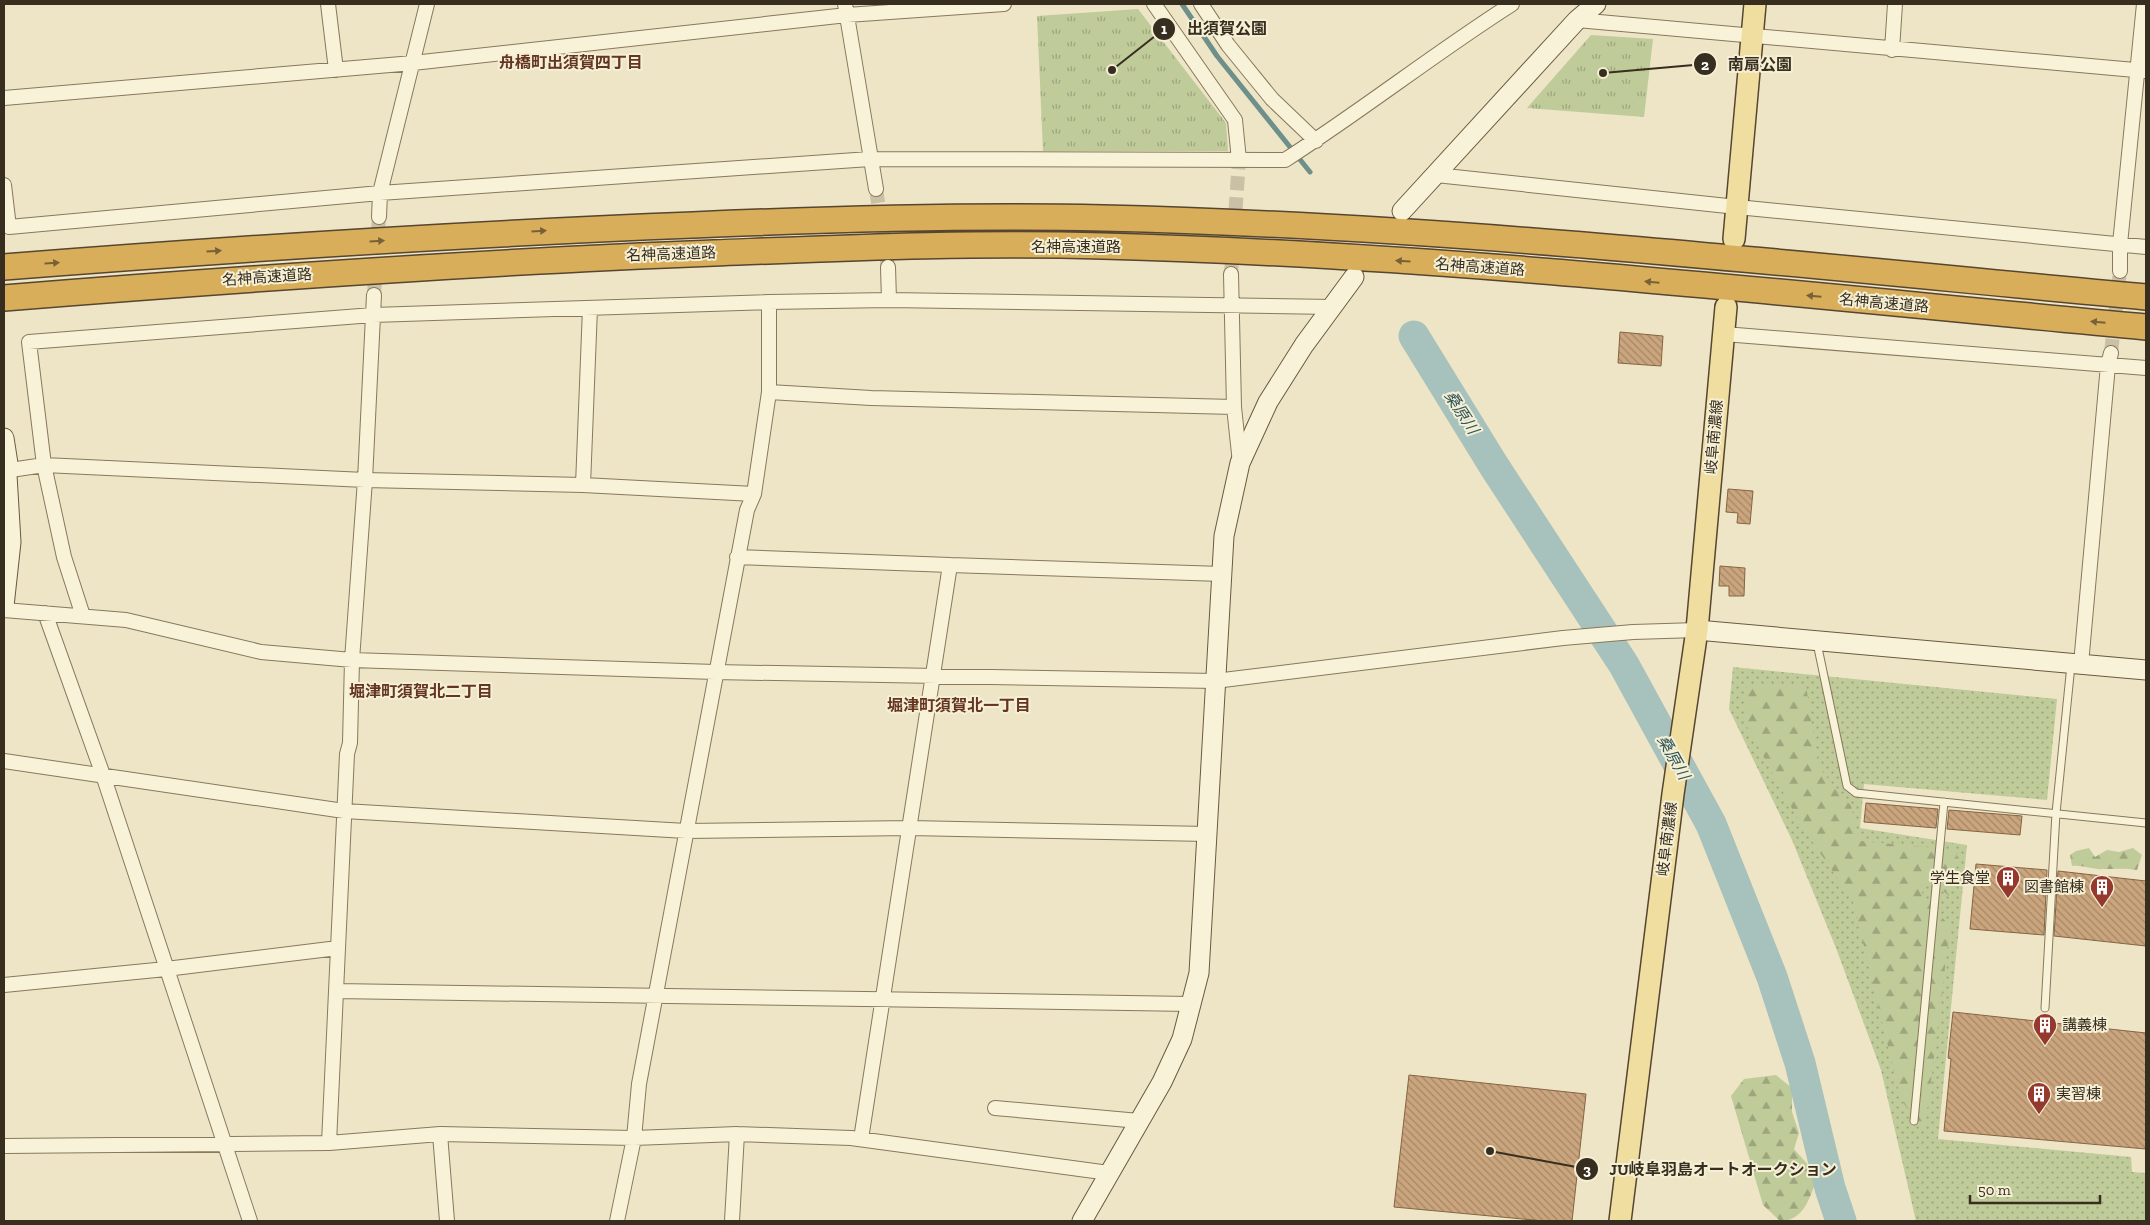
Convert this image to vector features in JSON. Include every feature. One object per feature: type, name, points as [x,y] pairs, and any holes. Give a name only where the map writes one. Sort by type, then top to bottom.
[{"type":"highway","name":"名神高速道路","points":[[4,267],[254,248],[586,229],[847,219],[1099,218],[1324,226],[1510,239],[2146,296]]},
{"type":"highway","name":"名神高速道路","points":[[4,298],[262,277],[587,258],[847,248],[1100,246],[1321,256],[1518,270],[2146,327]]},
{"type":"main road","points":[[1734,239],[1755,4]]},
{"type":"main road","name":"岐阜南濃線","points":[[1620,1221],[1673,794],[1697,630],[1726,307]]},
{"type":"street","points":[[328,4],[336,70]]},
{"type":"street","points":[[379,217],[380,193],[427,4]]},
{"type":"street","points":[[4,98],[413,63],[846,10],[1004,4]]},
{"type":"street","points":[[1154,4],[1235,120],[1239,160]]},
{"type":"street","points":[[1201,4],[1228,45],[1272,99],[1314,142]]},
{"type":"street","points":[[4,185],[9,227],[380,193],[870,159],[1286,160],[1462,36],[1512,4]]},
{"type":"street","points":[[1402,212],[1577,20],[1596,4]]},
{"type":"street","points":[[1892,50],[1895,4]]},
{"type":"street","points":[[2120,271],[2120,244],[2142,71],[2144,4]]},
{"type":"street","points":[[846,10],[876,189]]},
{"type":"street","points":[[1577,20],[1892,50],[2142,71]]},
{"type":"street","points":[[1436,175],[1737,208],[2146,247]]},
{"type":"street","points":[[888,267],[889,300]]},
{"type":"street","points":[[1231,274],[1234,407],[1240,463]]},
{"type":"street","points":[[1082,1221],[1162,1082],[1182,1039],[1199,972],[1224,536],[1240,463],[1268,402],[1354,277]]},
{"type":"street","points":[[329,1143],[347,754],[350,743],[352,660],[365,480],[374,295]]},
{"type":"street","points":[[82,616],[64,557],[44,465],[29,342],[373,315],[769,302],[889,300],[1333,307]]},
{"type":"street","points":[[617,1221],[634,1138],[639,1084],[715,672],[747,510],[754,494],[769,392],[769,302]]},
{"type":"street","points":[[583,485],[590,308]]},
{"type":"street","points":[[1724,334],[2110,359],[2146,368]]},
{"type":"street","points":[[2076,663],[2110,359]]},
{"type":"street","points":[[769,392],[871,398],[1234,407]]},
{"type":"street","points":[[4,438],[10,542],[4,606]]},
{"type":"street","points":[[6,470],[44,465],[365,480],[583,485],[754,494]]},
{"type":"street","points":[[737,557],[1222,574]]},
{"type":"street","points":[[861,1139],[950,565]]},
{"type":"street","points":[[4,610],[126,620],[261,652],[352,660],[715,672],[1215,681],[1563,638],[1633,632],[1697,630],[2146,670]]},
{"type":"street","points":[[44,613],[103,775],[250,1221]]},
{"type":"street","points":[[4,761],[344,811],[686,831],[910,828],[1208,834]]},
{"type":"street","points":[[4,985],[166,969],[338,948]]},
{"type":"street","points":[[336,991],[1191,1004]]},
{"type":"street","points":[[995,1108],[1140,1121]]},
{"type":"street","points":[[4,1146],[329,1143],[440,1134],[634,1138],[737,1134],[861,1139],[1109,1173]]},
{"type":"street","points":[[440,1134],[447,1221]]},
{"type":"street","points":[[732,1221],[737,1134]]},
{"type":"lane","points":[[1817,640],[1847,786],[1856,793],[2146,823]]},
{"type":"lane","points":[[2046,1008],[2056,813],[2076,663]]},
{"type":"lane","points":[[1914,1121],[1944,802]]},
{"type":"green space","points":[[1138,9],[1226,123],[1228,151],[1043,151],[1037,16]]},
{"type":"green space","points":[[1591,35],[1653,39],[1644,117],[1527,108]]},
{"type":"green space","points":[[1733,667],[2057,699],[2047,800],[1864,784],[1860,828],[1967,845],[1938,1139],[2131,1157],[2132,1172],[2146,1173],[2146,1221],[1916,1221],[1881,1070],[1836,948],[1792,840],[1729,709]]},
{"type":"green space","points":[[1747,685],[1806,686],[1819,768],[1851,806],[1860,841],[1958,850],[1949,896],[1929,878],[1922,893],[1950,927],[1925,1130],[1901,1100],[1853,901],[1801,825],[1744,721]]},
{"type":"green space","points":[[2089,848],[2095,857],[2107,850],[2119,852],[2133,848],[2142,855],[2137,870],[2072,866],[2070,855],[2076,851]]},
{"type":"green space","points":[[1776,1075],[1792,1088],[1792,1112],[1799,1133],[1794,1149],[1818,1176],[1809,1199],[1801,1212],[1788,1220],[1780,1221],[1763,1205],[1731,1096],[1744,1079]]},
{"type":"building","points":[[1620,332],[1663,336],[1661,366],[1618,363]]},
{"type":"building","points":[[1728,489],[1753,491],[1750,524],[1737,523],[1738,513],[1726,512]]},
{"type":"building","points":[[1720,566],[1745,568],[1744,596],[1729,596],[1729,586],[1719,586]]},
{"type":"building","points":[[1866,803],[1938,809],[1936,828],[1864,822]]},
{"type":"building","points":[[1949,810],[2022,816],[2020,835],[1947,829]]},
{"type":"building","name":"学生食堂","points":[[1976,864],[2047,870],[2044,935],[1970,929]]},
{"type":"building","name":"図書館棟","points":[[2058,871],[2146,881],[2146,946],[2054,936]]},
{"type":"building","points":[[1953,1012],[2146,1033],[2146,1149],[1944,1131],[1951,1059],[1948,1058]]},
{"type":"building","points":[[1409,1075],[1586,1094],[1572,1221],[1544,1221],[1394,1207]]},
{"type":"waterway","points":[[1182,4],[1217,56],[1310,172]]},
{"type":"waterway","name":"桑原川","points":[[1414,336],[1494,466],[1624,665],[1711,824],[1772,977],[1800,1063],[1830,1188],[1841,1221]]},
{"type":"tunnel","points":[[1231,274],[1239,160]]},
{"type":"tunnel","points":[[876,189],[888,267]]},
{"type":"tunnel","points":[[374,295],[379,217]]},
{"type":"tunnel","points":[[2111,353],[2120,271]]},
{"type":"place","name":"出須賀公園","points":[[1112,70]]},
{"type":"place","name":"南扇公園","points":[[1603,73]]},
{"type":"place","name":"学生食堂","points":[[2008,899]]},
{"type":"place","name":"図書館棟","points":[[2102,908]]},
{"type":"place","name":"講義棟","points":[[2045,1046]]},
{"type":"place","name":"実習棟","points":[[2039,1115]]},
{"type":"place","name":"JU岐阜羽島オートオークション","points":[[1490,1151]]},
{"type":"district","name":"舟橋町出須賀四丁目","points":[[571,62]]},
{"type":"district","name":"堀津町須賀北二丁目","points":[[421,691]]},
{"type":"district","name":"堀津町須賀北一丁目","points":[[959,705]]}]
